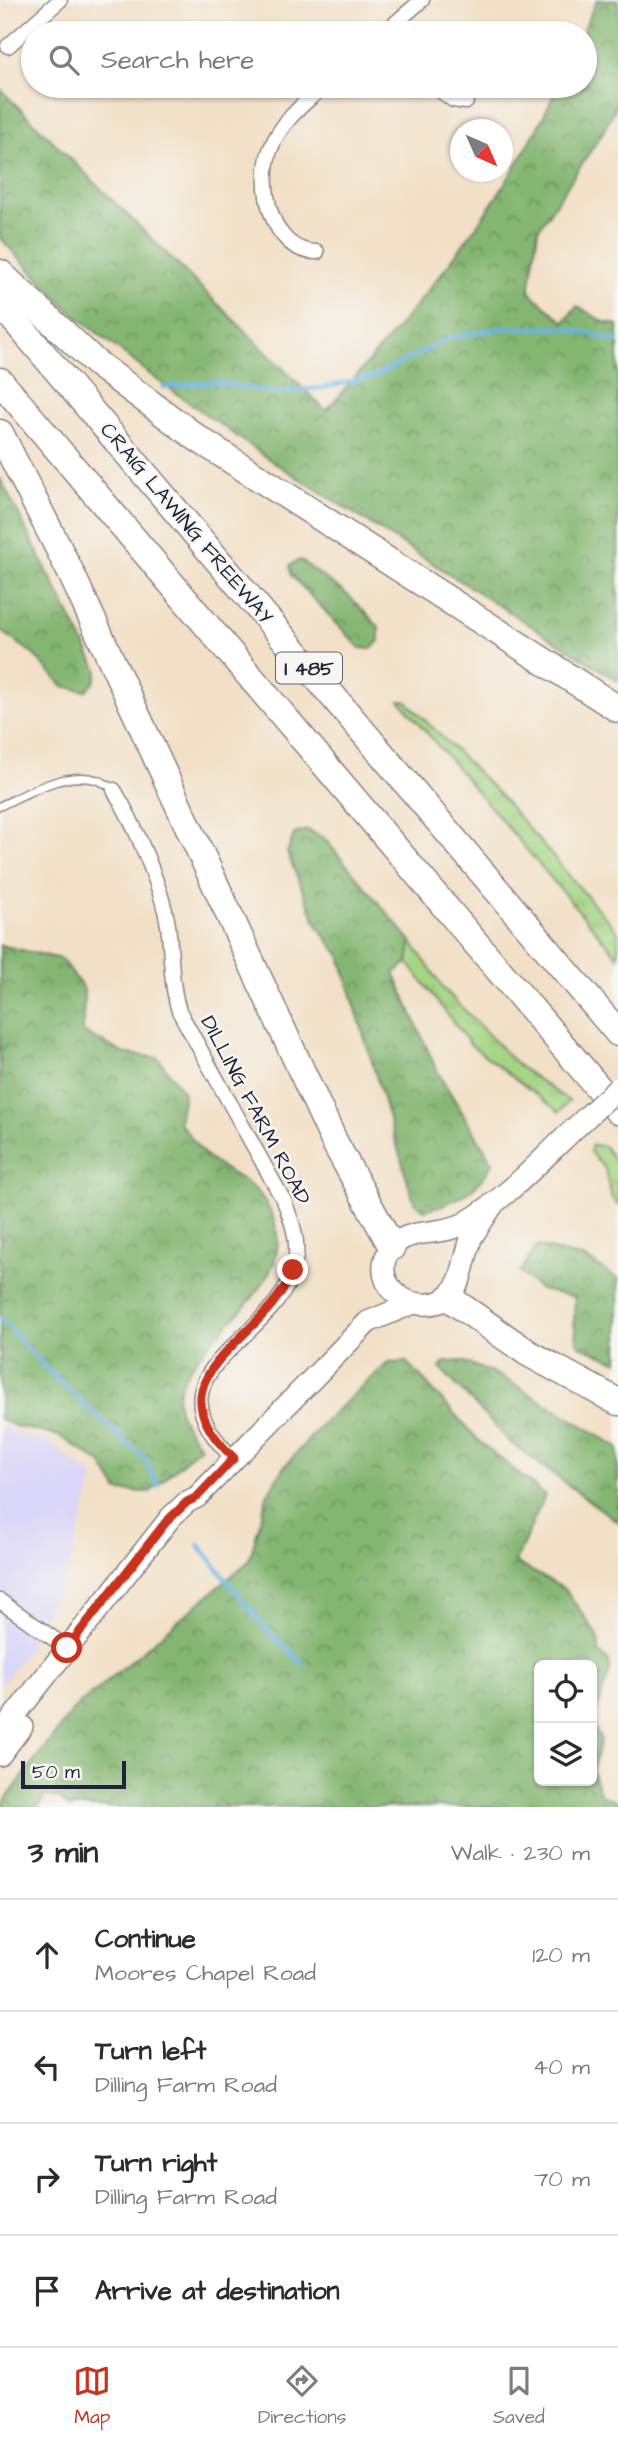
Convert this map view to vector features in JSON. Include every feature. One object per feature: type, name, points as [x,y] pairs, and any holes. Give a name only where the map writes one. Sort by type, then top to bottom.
[{"type":"highway","points":[[0,273],[96,363],[197,438],[618,709]]},
{"type":"highway","name":"CRAIG LAWING FREEWAY","points":[[0,303],[618,1033]]},
{"type":"highway","name":"I 485","points":[[0,382],[618,1111]]},
{"type":"highway","points":[[0,433],[70,571],[335,1143],[392,1247]]},
{"type":"highway","points":[[449,1298],[527,1353],[618,1402]]},
{"type":"main road","points":[[368,1322],[386,1277],[388,1256],[392,1247],[409,1235],[449,1231],[494,1203],[618,1088]]},
{"type":"main road","points":[[0,1734],[166,1522],[187,1502],[197,1497],[368,1322],[411,1304],[437,1304],[449,1298],[460,1279],[471,1238],[494,1203]]},
{"type":"main road","points":[[386,1277],[395,1294],[411,1304]]},
{"type":"main road","points":[[0,1755],[112,1609],[194,1511],[197,1497]]},
{"type":"street","points":[[36,21],[60,0]]},
{"type":"street","points":[[398,21],[422,0]]},
{"type":"street","points":[[8,46],[21,34]]},
{"type":"street","points":[[312,98],[281,130],[271,148],[266,170],[266,188],[275,222],[293,245],[306,252],[317,252]]},
{"type":"street","points":[[450,98],[466,102]]},
{"type":"street","name":"DILLING FARM ROAD","points":[[114,790],[144,852],[166,916],[174,995],[179,1011],[285,1203],[295,1237],[293,1270],[279,1298],[213,1366],[201,1386],[201,1410],[206,1424],[218,1443],[234,1458]]},
{"type":"street","points":[[0,1601],[67,1648]]},
{"type":"lane","points":[[0,806],[70,779],[100,780],[114,790]]},
{"type":"shaded area","points":[[0,1423],[9,1430],[47,1441],[94,1476],[71,1564],[23,1657],[0,1686]]},
{"type":"green space","points":[[597,0],[618,0],[618,102],[603,132],[538,230],[529,292],[564,322],[577,306],[604,322],[618,325],[618,681],[273,462],[156,379],[71,312],[0,238],[0,89],[326,411],[423,296],[484,216],[506,182],[513,182],[513,171],[552,98],[597,98],[597,21],[587,21]]},
{"type":"green space","points":[[0,478],[98,671],[94,683],[85,691],[63,686],[32,653],[0,630]]},
{"type":"green space","points":[[300,560],[349,596],[379,627],[379,641],[371,649],[360,648],[291,575],[290,565]]},
{"type":"green space","points":[[400,701],[406,701],[498,793],[618,932],[618,957]]},
{"type":"green space","points":[[307,830],[324,838],[411,941],[408,963],[394,973],[437,1071],[493,1163],[472,1189],[446,1204],[424,1210],[414,1202],[340,956],[318,927],[287,853],[294,834]]},
{"type":"green space","points":[[411,941],[444,989],[520,1067],[569,1101],[559,1112],[471,1045],[408,963]]},
{"type":"green space","points":[[0,945],[61,959],[84,989],[83,1032],[123,1053],[158,1058],[184,1093],[179,1122],[209,1159],[244,1181],[261,1196],[276,1226],[276,1254],[266,1279],[249,1302],[206,1347],[189,1370],[178,1394],[178,1408],[200,1447],[150,1492],[118,1491],[101,1463],[59,1436],[15,1426],[0,1419]]},
{"type":"green space","points":[[592,1145],[604,1146],[618,1165],[618,1206],[612,1198],[605,1169],[590,1152]]},
{"type":"green space","points":[[537,1246],[587,1259],[618,1279],[618,1362],[578,1345],[574,1324],[575,1297],[541,1290],[520,1272]]},
{"type":"green space","points":[[462,1361],[500,1376],[618,1447],[618,1522],[511,1443],[440,1368],[445,1362]]},
{"type":"green space","points":[[407,1362],[481,1443],[545,1495],[515,1562],[565,1589],[598,1636],[599,1653],[609,1661],[610,1671],[597,1709],[597,1660],[534,1660],[534,1786],[597,1784],[601,1795],[618,1802],[618,1807],[68,1807],[59,1798],[45,1796],[38,1807],[0,1807],[73,1710],[249,1561],[268,1493],[283,1468],[325,1421],[388,1363]]},
{"type":"green space","points":[[597,1732],[601,1739],[597,1753]]},
{"type":"waterway","points":[[164,387],[214,382],[272,392],[322,388],[375,376],[449,338],[499,328],[566,328],[618,341]]},
{"type":"waterway","points":[[0,1318],[50,1372],[146,1460],[158,1486]]},
{"type":"waterway","points":[[199,1545],[265,1628],[304,1664]]},
{"type":"route","points":[[67,1648],[166,1522],[187,1502],[197,1497],[234,1458],[218,1443],[206,1424],[201,1410],[201,1386],[213,1366],[269,1311],[293,1270]]}]
